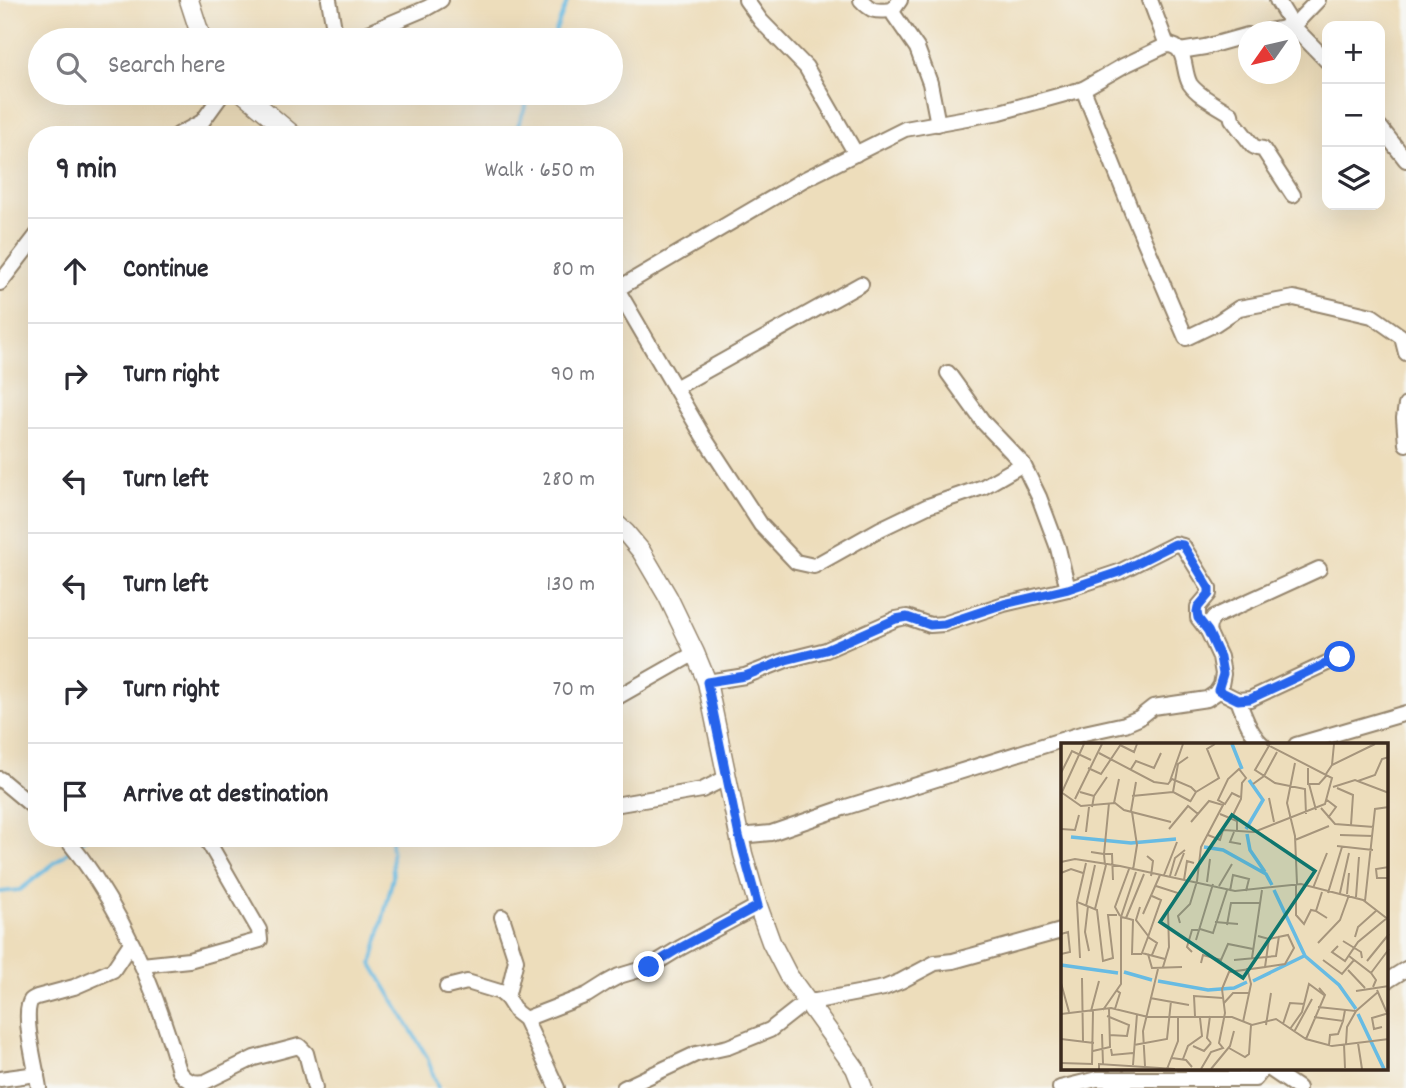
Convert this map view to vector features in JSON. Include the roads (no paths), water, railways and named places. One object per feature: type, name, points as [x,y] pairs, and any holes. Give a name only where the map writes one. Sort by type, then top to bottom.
[{"type":"street","points":[[189,0],[198,28]]},
{"type":"street","points":[[328,0],[334,28]]},
{"type":"street","points":[[383,28],[441,0]]},
{"type":"street","points":[[746,0],[761,21],[806,67],[856,154]]},
{"type":"street","points":[[861,0],[875,11],[896,5],[894,15],[917,48],[930,83],[938,124]]},
{"type":"street","points":[[1150,0],[1173,48],[1183,55],[1188,81],[1193,88],[1231,114],[1253,146],[1263,149],[1293,195]]},
{"type":"street","points":[[1278,0],[1290,21]]},
{"type":"street","points":[[1298,21],[1318,0]]},
{"type":"street","points":[[1301,34],[1322,56]]},
{"type":"street","points":[[623,286],[803,180],[905,129],[1000,112],[1083,89],[1123,66],[1173,48],[1205,47],[1238,39]]},
{"type":"street","points":[[1083,89],[1186,338],[1215,324],[1239,308],[1294,298],[1372,316],[1402,337],[1406,353]]},
{"type":"street","points":[[195,126],[202,122],[214,105]]},
{"type":"street","points":[[257,105],[282,126]]},
{"type":"street","points":[[1385,133],[1406,160]]},
{"type":"street","points":[[0,283],[28,247]]},
{"type":"street","points":[[675,388],[861,284]]},
{"type":"street","points":[[623,302],[703,436],[761,525],[796,562],[814,566],[880,528],[928,506],[982,487],[1023,464]]},
{"type":"street","points":[[948,373],[984,423],[1023,464],[1058,548],[1068,589]]},
{"type":"street","points":[[1406,405],[1406,444]]},
{"type":"street","points":[[623,530],[640,551],[668,597],[707,682],[739,836],[771,942],[788,975],[855,1068],[863,1088]]},
{"type":"street","points":[[707,682],[745,676],[786,660],[826,650],[896,619],[907,617],[930,625],[944,624],[1004,604],[1068,589],[1119,572],[1175,544],[1183,545],[1209,588],[1209,594],[1197,612],[1220,657],[1223,674],[1218,690],[1207,699],[1153,707],[1139,718],[1125,724],[1084,733],[771,833],[739,836]]},
{"type":"street","points":[[1208,631],[1214,617],[1319,569]]},
{"type":"street","points":[[623,694],[695,653]]},
{"type":"street","points":[[1218,690],[1238,700],[1250,699],[1340,657]]},
{"type":"street","points":[[1238,700],[1250,728],[1260,743]]},
{"type":"street","points":[[1303,743],[1406,713]]},
{"type":"street","points":[[623,803],[702,790],[726,778]]},
{"type":"street","points":[[0,779],[28,802]]},
{"type":"street","points":[[73,847],[106,896],[142,965],[158,1003],[179,1071],[185,1079],[205,1082],[254,1058],[299,1046],[306,1053],[315,1088]]},
{"type":"street","points":[[142,965],[189,960],[260,940],[259,930],[211,847]]},
{"type":"street","points":[[525,1019],[587,995],[619,976],[649,967],[758,906]]},
{"type":"street","points":[[502,917],[516,960],[504,1002]]},
{"type":"street","points":[[624,1088],[696,1054],[729,1047],[771,1030],[807,1001],[816,1002],[884,988],[935,963],[953,961],[1061,931]]},
{"type":"street","points":[[0,1079],[38,1081],[29,1026],[29,1006],[32,1000],[74,987],[113,970],[131,943]]},
{"type":"street","points":[[1388,980],[1406,969]]},
{"type":"street","points":[[447,987],[467,982],[500,992],[504,1002],[525,1019],[557,1088]]},
{"type":"street","points":[[1060,1088],[1097,1079],[1139,1080],[1214,1074],[1255,1079],[1261,1070]]},
{"type":"street","points":[[1271,1070],[1298,1088]]},
{"type":"waterway","points":[[557,28],[568,0]]},
{"type":"waterway","points":[[518,126],[526,105]]},
{"type":"waterway","points":[[391,847],[393,877],[372,964],[427,1057],[438,1088]]},
{"type":"waterway","points":[[0,892],[20,890],[71,850]]}]
